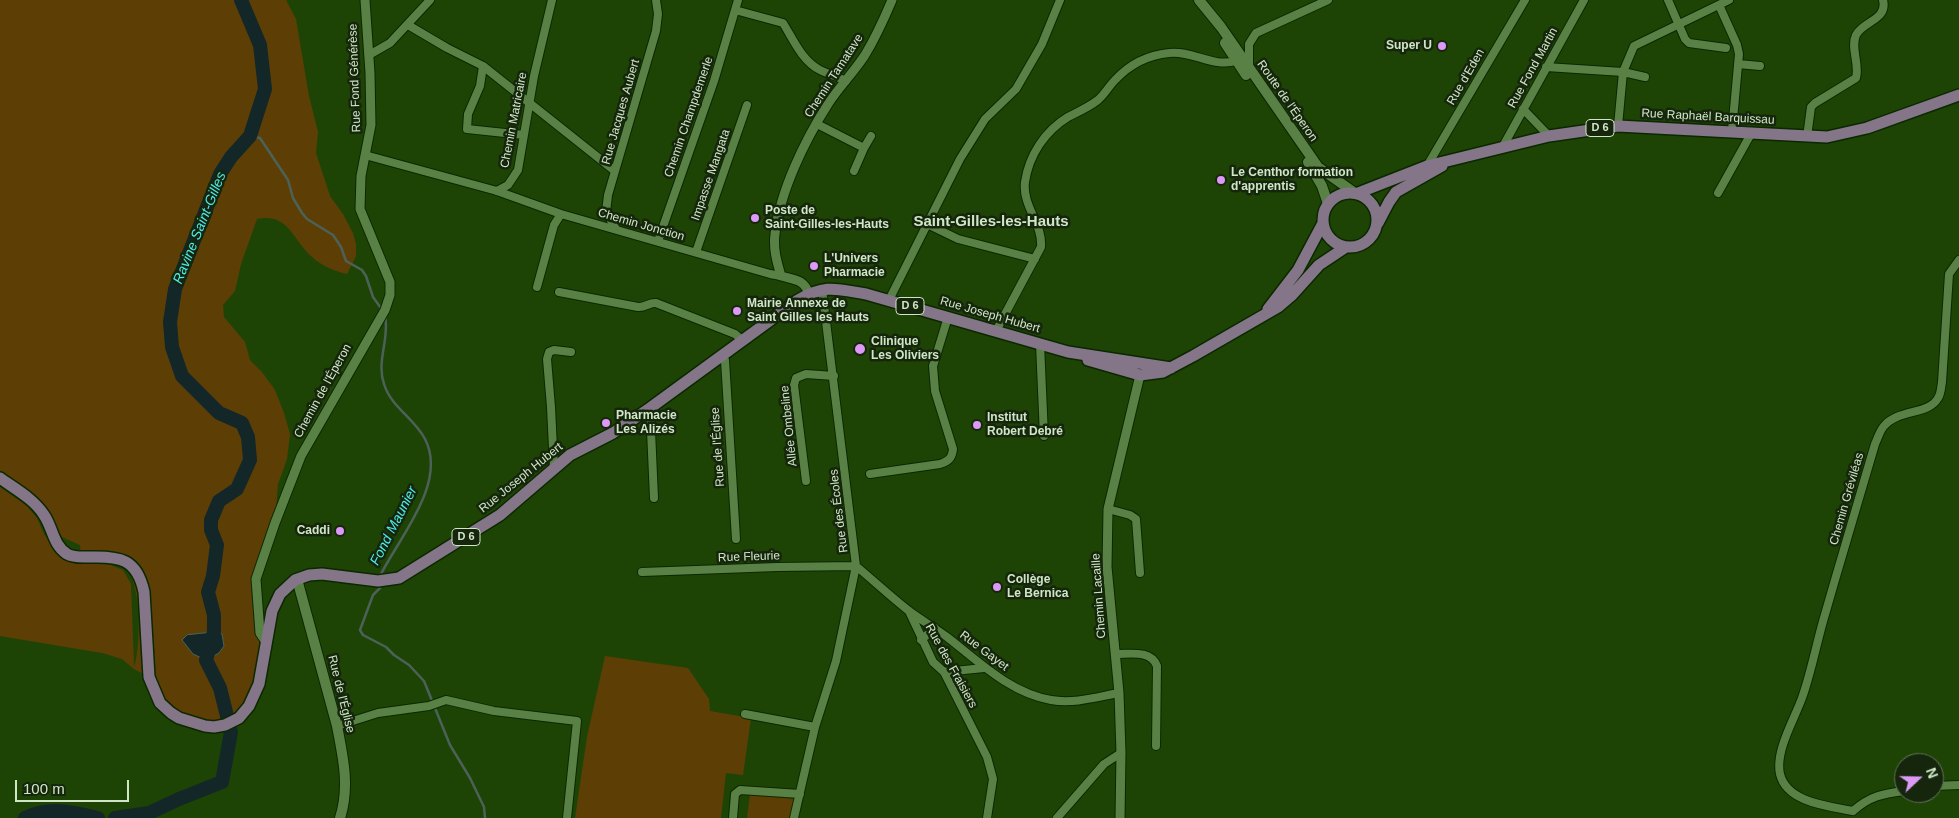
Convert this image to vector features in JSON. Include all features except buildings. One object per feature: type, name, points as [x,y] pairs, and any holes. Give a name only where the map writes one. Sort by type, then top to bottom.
[{"type":"main road","name":"Route de l'Éperon","points":[[1199,0],[1236,60],[1316,176],[1328,204]]},
{"type":"main road","name":"Route de l'Éperon","points":[[1209,14],[1222,27],[1248,68],[1318,167],[1357,193]]},
{"type":"main road","points":[[1236,60],[1240,61],[1252,78],[1259,83]]},
{"type":"main road","name":"Rue Raphaël Barquissau","points":[[1357,193],[1427,166],[1549,136],[1618,126],[1828,137],[1845,134],[1959,95]]},
{"type":"main road","name":"Rue Raphaël Barquissau","points":[[1378,223],[1388,202],[1396,192],[1452,160]]},
{"type":"main road","points":[[1357,193],[1367,197],[1373,204],[1377,213],[1378,223],[1374,233],[1367,242],[1357,246],[1346,247],[1331,239],[1323,222],[1324,213],[1328,204],[1340,194],[1357,193]]},
{"type":"main road","name":"Rue Joseph Hubert","points":[[1263,316],[1298,270],[1323,222]]},
{"type":"main road","name":"Rue Joseph Hubert","points":[[297,579],[322,574],[378,581],[399,578],[500,515],[570,455],[613,433],[742,340],[809,294],[822,289],[842,290],[889,300],[1140,375],[1154,374],[1263,316],[1292,295],[1326,259],[1346,247]]},
{"type":"main road","name":"Rue Joseph Hubert","points":[[1068,352],[1166,367]]},
{"type":"main road","points":[[0,478],[32,502],[44,515],[57,544],[67,554],[75,557],[111,556],[127,562],[136,570],[142,580],[144,592],[149,678],[160,703],[170,713],[179,718],[205,726],[225,725],[239,718],[249,706],[259,684],[272,611],[280,594],[297,579]]},
{"type":"main road","name":"Rue de l'Église","points":[[297,579],[338,726],[346,794],[340,818]]},
{"type":"street","name":"Rue Fond Générèse","points":[[365,0],[372,125],[365,155]]},
{"type":"street","points":[[369,55],[390,43],[430,0]]},
{"type":"street","name":"Chemin Matricaire","points":[[497,191],[508,185],[518,170],[534,76],[552,0]]},
{"type":"street","name":"Rue Jacques Aubert","points":[[616,229],[606,212],[608,195],[656,31],[658,14],[656,0]]},
{"type":"street","name":"Chemin Champdemerle","points":[[658,242],[714,81],[738,0]]},
{"type":"street","name":"Chemin Tamatave","points":[[781,276],[774,252],[774,235],[780,211],[799,160],[829,103],[865,55],[892,0]]},
{"type":"street","points":[[889,300],[960,159],[985,119],[1016,89],[1042,44],[1060,0]]},
{"type":"street","points":[[1248,68],[1248,44],[1256,33],[1328,0]]},
{"type":"street","name":"Rue d'Eden","points":[[1427,166],[1525,0]]},
{"type":"street","name":"Rue Fond Martin","points":[[1502,148],[1584,0]]},
{"type":"street","points":[[1668,0],[1685,39],[1689,43],[1726,48]]},
{"type":"street","points":[[1618,126],[1623,72],[1634,46],[1729,0]]},
{"type":"street","points":[[1807,137],[1811,107],[1856,78],[1858,70],[1855,40],[1860,29],[1876,20],[1881,14],[1884,5],[1883,0]]},
{"type":"street","points":[[1719,5],[1737,45],[1739,54],[1732,131]]},
{"type":"street","points":[[735,10],[783,23],[802,55],[810,63],[819,70],[846,81]]},
{"type":"street","points":[[408,24],[447,48],[483,66],[615,171]]},
{"type":"street","points":[[996,331],[1041,247],[1042,237],[1026,202],[1025,189],[1032,159],[1046,136],[1058,125],[1100,98],[1122,73],[1142,60],[1170,52],[1198,56],[1220,64],[1236,60]]},
{"type":"street","points":[[1738,64],[1760,66]]},
{"type":"street","points":[[483,66],[480,86],[468,114],[467,129],[524,135]]},
{"type":"street","points":[[1546,67],[1623,72],[1645,78]]},
{"type":"street","name":"Impasse Mangata","points":[[696,252],[747,105]]},
{"type":"street","points":[[1523,109],[1549,136]]},
{"type":"street","points":[[817,124],[864,148]]},
{"type":"street","points":[[1718,193],[1752,132]]},
{"type":"street","points":[[854,171],[871,136]]},
{"type":"street","points":[[365,155],[497,191]]},
{"type":"street","name":"Chemin de l'Éperon","points":[[266,642],[260,633],[256,579],[275,523],[301,456],[385,310],[390,295],[390,282],[360,209],[361,176],[365,155]]},
{"type":"street","name":"Chemin Jonction","points":[[497,191],[561,214],[781,276]]},
{"type":"street","points":[[537,287],[554,225],[561,214]]},
{"type":"street","points":[[927,224],[958,239],[1035,259]]},
{"type":"street","name":"Chemin Gréviléas","points":[[1853,814],[1800,799],[1788,788],[1780,776],[1779,762],[1784,743],[1802,698],[1825,611],[1875,444],[1883,427],[1894,417],[1920,410],[1932,404],[1939,397],[1942,382],[1949,274],[1959,260]]},
{"type":"street","points":[[781,276],[803,282],[809,294]]},
{"type":"street","name":"Rue des Écoles","points":[[794,818],[814,727],[836,661],[856,566],[822,289]]},
{"type":"street","points":[[559,292],[643,308],[652,302],[656,303],[735,334],[742,340]]},
{"type":"street","points":[[870,474],[940,464],[948,461],[952,455],[953,449],[935,391],[933,366],[948,317]]},
{"type":"street","points":[[1040,344],[1044,436]]},
{"type":"street","points":[[554,469],[547,359],[549,352],[554,350],[571,352]]},
{"type":"street","name":"Rue de l'Église","points":[[722,355],[725,360],[736,539]]},
{"type":"street","name":"Allée Ombeline","points":[[806,481],[794,385],[796,378],[806,374],[834,376]]},
{"type":"street","name":"Chemin Lacaille","points":[[1120,818],[1121,753],[1119,693],[1107,567],[1108,509],[1140,375]]},
{"type":"street","points":[[650,408],[654,498]]},
{"type":"street","points":[[1108,509],[1130,515],[1136,519],[1140,573]]},
{"type":"street","name":"Rue Fleurie","points":[[642,572],[856,566]]},
{"type":"street","name":"Rue Gayet","points":[[856,566],[984,668],[1017,688],[1048,700],[1074,702],[1119,693]]},
{"type":"street","name":"Rue des Fraisiers","points":[[909,610],[933,662],[944,672],[987,758],[993,779],[987,818]]},
{"type":"street","points":[[922,640],[935,628]]},
{"type":"street","points":[[1116,654],[1148,655],[1155,661],[1157,666],[1156,746]]},
{"type":"street","points":[[944,672],[984,668]]},
{"type":"street","points":[[338,726],[378,713],[429,706],[446,700],[494,712],[578,721],[567,818]]},
{"type":"street","points":[[745,714],[814,727]]},
{"type":"street","points":[[1056,818],[1104,764],[1121,753]]},
{"type":"street","points":[[1944,786],[1959,785]]},
{"type":"street","points":[[733,818],[736,794],[740,790],[800,794]]},
{"type":"street","points":[[1853,814],[1865,800],[1877,795],[1894,792]]},
{"type":"shaded area","points":[[0,0],[286,0],[296,19],[309,96],[318,132],[316,153],[330,196],[343,214],[353,233],[356,244],[356,256],[347,274],[333,270],[312,257],[283,223],[267,218],[257,219],[241,264],[235,291],[223,305],[224,317],[245,342],[250,360],[262,372],[275,390],[290,434],[287,459],[278,484],[275,523],[256,579],[266,642],[249,706],[225,725],[171,713],[149,677],[134,669],[122,659],[102,653],[0,636],[0,487],[27,506],[37,518],[44,534],[54,548],[81,560],[80,545],[62,537],[33,497],[0,472]],"holes":[[[91,562],[111,563],[120,566],[128,572],[132,580],[137,604],[139,633],[134,667],[131,584],[123,570],[108,564]]]},
{"type":"shaded area","points":[[605,656],[688,668],[709,699],[710,711],[751,718],[743,775],[726,773],[721,818],[575,818],[587,737]]},
{"type":"shaded area","points":[[750,794],[795,799],[791,818],[747,818]]},
{"type":"water","points":[[214,632],[222,634],[224,646],[219,653],[206,660],[193,654],[182,640],[187,635]]},
{"type":"waterway","name":"Ravine Saint-Gilles","points":[[115,818],[149,813],[222,782],[231,732],[220,688],[206,660],[214,632],[214,615],[208,592],[213,576],[217,545],[211,530],[211,520],[219,501],[237,489],[250,460],[248,437],[242,423],[219,413],[182,376],[172,347],[170,322],[175,289],[220,174],[231,157],[250,136],[265,89],[260,45],[241,0]]},
{"type":"waterway","name":"Fond Maunier","points":[[250,136],[260,138],[288,180],[293,198],[307,219],[333,235],[341,247],[346,261],[362,270],[373,297],[383,311]]},
{"type":"waterway","name":"Fond Maunier","points":[[380,576],[418,510],[426,492],[430,474],[430,456],[425,439],[397,406],[384,384],[381,367],[386,333],[385,316]]},
{"type":"waterway","name":"Fond Maunier","points":[[380,588],[373,595],[360,630],[363,635],[386,647],[409,665],[424,681],[450,745],[470,778],[484,807],[485,818]]},
{"type":"waterway","name":"Ravine Saint-Gilles","points":[[25,818],[34,814],[52,811],[70,812],[98,818]]},
{"type":"place","name":"Super U","points":[[1442,46]]},
{"type":"place","name":"Le Centhor formation d'apprentis","points":[[1221,180]]},
{"type":"place","name":"Poste de Saint-Gilles-les-Hauts","points":[[755,218]]},
{"type":"place","name":"L'Univers Pharmacie","points":[[814,266]]},
{"type":"place","name":"Mairie Annexe de Saint Gilles les Hauts","points":[[737,311]]},
{"type":"place","name":"Clinique Les Oliviers","points":[[860,349]]},
{"type":"place","name":"Pharmacie Les Alizés","points":[[606,423]]},
{"type":"place","name":"Institut Robert Debré","points":[[977,425]]},
{"type":"place","name":"Caddi","points":[[340,531]]},
{"type":"place","name":"Collège Le Bernica","points":[[997,587]]},
{"type":"district","name":"Saint-Gilles-les-Hauts","points":[[991,222]]}]
